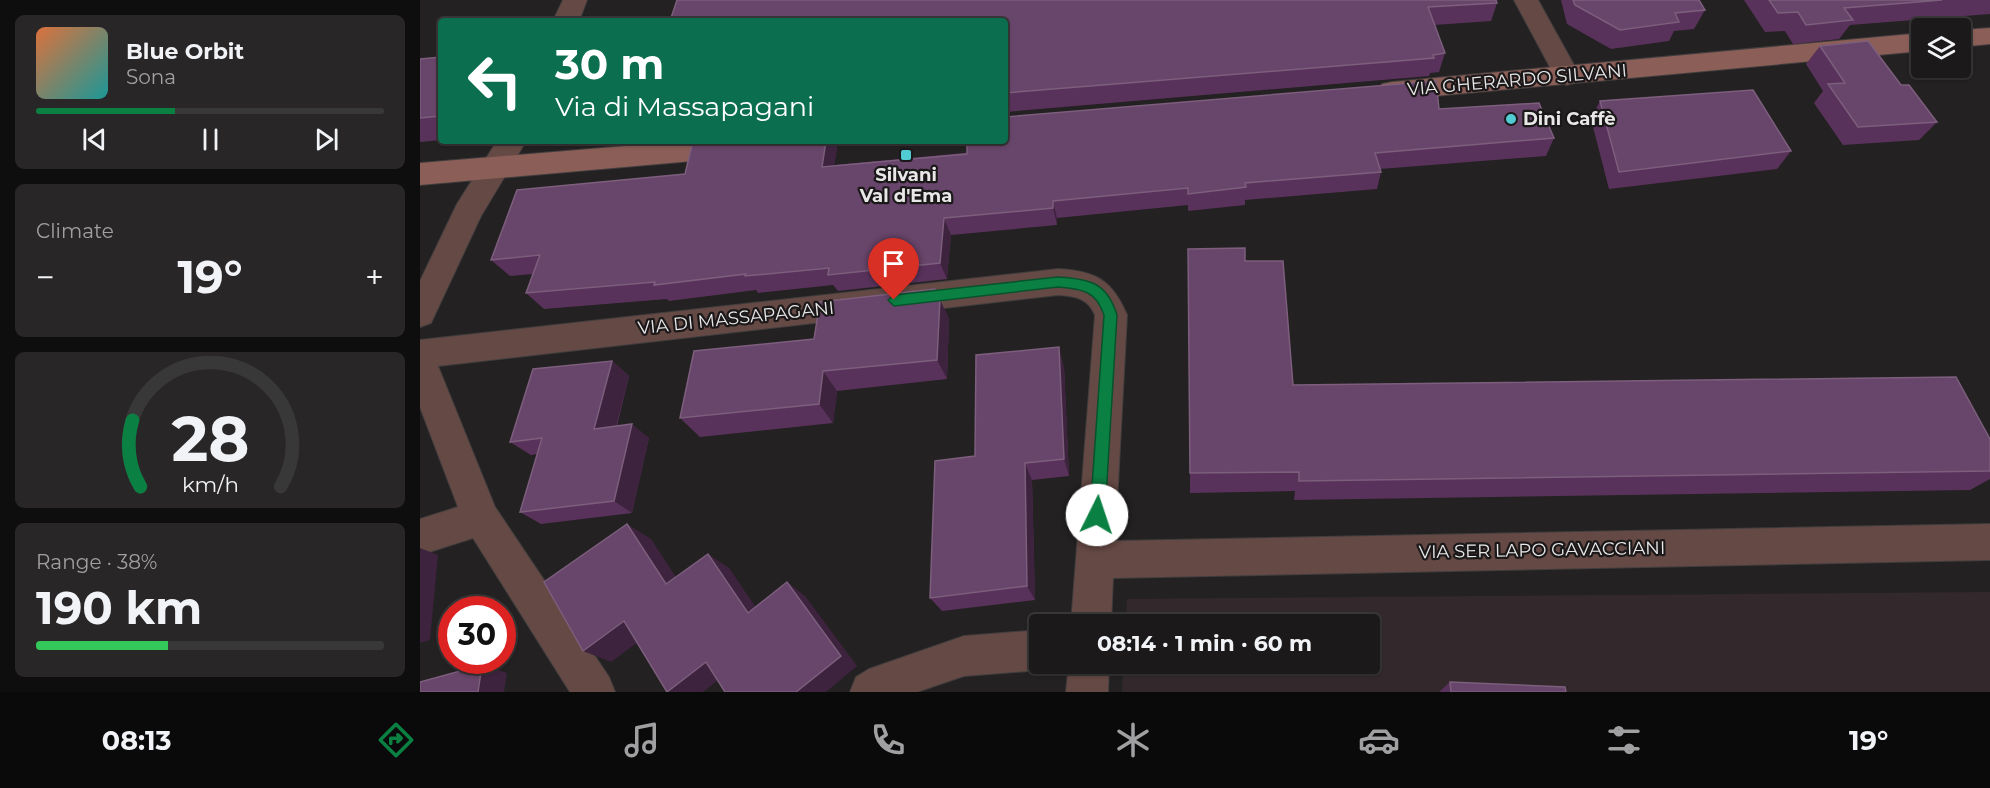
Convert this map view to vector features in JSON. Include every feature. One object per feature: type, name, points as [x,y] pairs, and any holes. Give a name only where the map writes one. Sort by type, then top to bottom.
[{"type":"main road","points":[[1971,38],[1990,36]]},
{"type":"main road","name":"VIA GHERARDO SILVANI","points":[[1368,93],[1911,43]]},
{"type":"main road","points":[[420,174],[773,144]]},
{"type":"street","points":[[567,18],[575,0]]},
{"type":"street","points":[[1526,0],[1568,76]]},
{"type":"street","points":[[420,314],[468,212],[510,144]]},
{"type":"street","name":"VIA DI MASSAPAGANI","points":[[420,354],[1058,282],[1076,283],[1097,291],[1105,299],[1111,315],[1091,614]]},
{"type":"street","points":[[420,364],[481,518],[594,692]]},
{"type":"street","points":[[420,537],[481,518]]},
{"type":"street","name":"VIA SER LAPO GAVACCIANI","points":[[1094,560],[1990,542]]},
{"type":"street","points":[[871,692],[883,683],[964,656],[1029,652]]},
{"type":"street","points":[[1087,692],[1088,674]]},
{"type":"shaded area","points":[[1990,592],[1990,692],[1122,692],[1123,674],[1380,674],[1380,614],[1126,614],[1127,599]]},
{"type":"building","points":[[677,0],[1496,0],[1497,3],[1428,7],[1445,53],[1433,55],[1434,58],[1008,93],[1008,18],[671,18]]},
{"type":"building","points":[[1573,0],[1699,0],[1705,10],[1675,13],[1679,22],[1620,30],[1575,5]]},
{"type":"building","points":[[1769,0],[1942,0],[1844,8],[1853,20],[1806,25],[1798,12],[1778,13]]},
{"type":"building","points":[[1868,41],[1901,85],[1909,85],[1937,122],[1858,127],[1828,84],[1845,83],[1820,46]]},
{"type":"building","points":[[438,57],[438,116],[420,118],[420,59]]},
{"type":"building","points":[[1436,81],[1439,109],[1539,103],[1554,138],[1375,153],[1381,172],[1245,183],[1246,187],[1188,194],[1188,188],[1053,201],[1053,208],[944,218],[940,263],[828,275],[829,268],[745,276],[746,274],[654,285],[655,282],[526,293],[540,255],[491,260],[517,190],[685,174],[692,145],[702,144],[826,144],[822,167],[967,154],[967,144],[1008,144],[1008,117]]},
{"type":"building","points":[[1753,90],[1791,151],[1619,172],[1600,101]]},
{"type":"building","points":[[1245,248],[1245,261],[1283,261],[1293,385],[1956,377],[1990,439],[1990,471],[1299,481],[1299,472],[1190,473],[1188,249]]},
{"type":"building","points":[[935,289],[934,298],[940,298],[937,360],[823,371],[819,404],[680,418],[694,351],[814,339],[820,302]]},
{"type":"building","points":[[1059,347],[1064,459],[1025,463],[1027,586],[930,598],[935,461],[975,456],[976,355]]},
{"type":"building","points":[[612,361],[594,429],[632,424],[614,501],[520,512],[542,438],[510,442],[533,369]]},
{"type":"building","points":[[627,524],[666,584],[708,554],[748,613],[787,582],[841,656],[796,692],[725,692],[706,662],[667,692],[624,621],[583,651],[544,582]]},
{"type":"building","points":[[449,674],[481,674],[478,692],[420,692],[420,682]]},
{"type":"building","points":[[1450,682],[1565,687],[1566,692],[1451,692]]},
{"type":"place","name":"Dini Caffè","points":[[1511,119]]},
{"type":"place","name":"Silvani Val d'Ema","points":[[906,155]]},
{"type":"route","points":[[894,300],[1058,282],[1076,283],[1097,291],[1105,299],[1111,315],[1097,515]]}]
